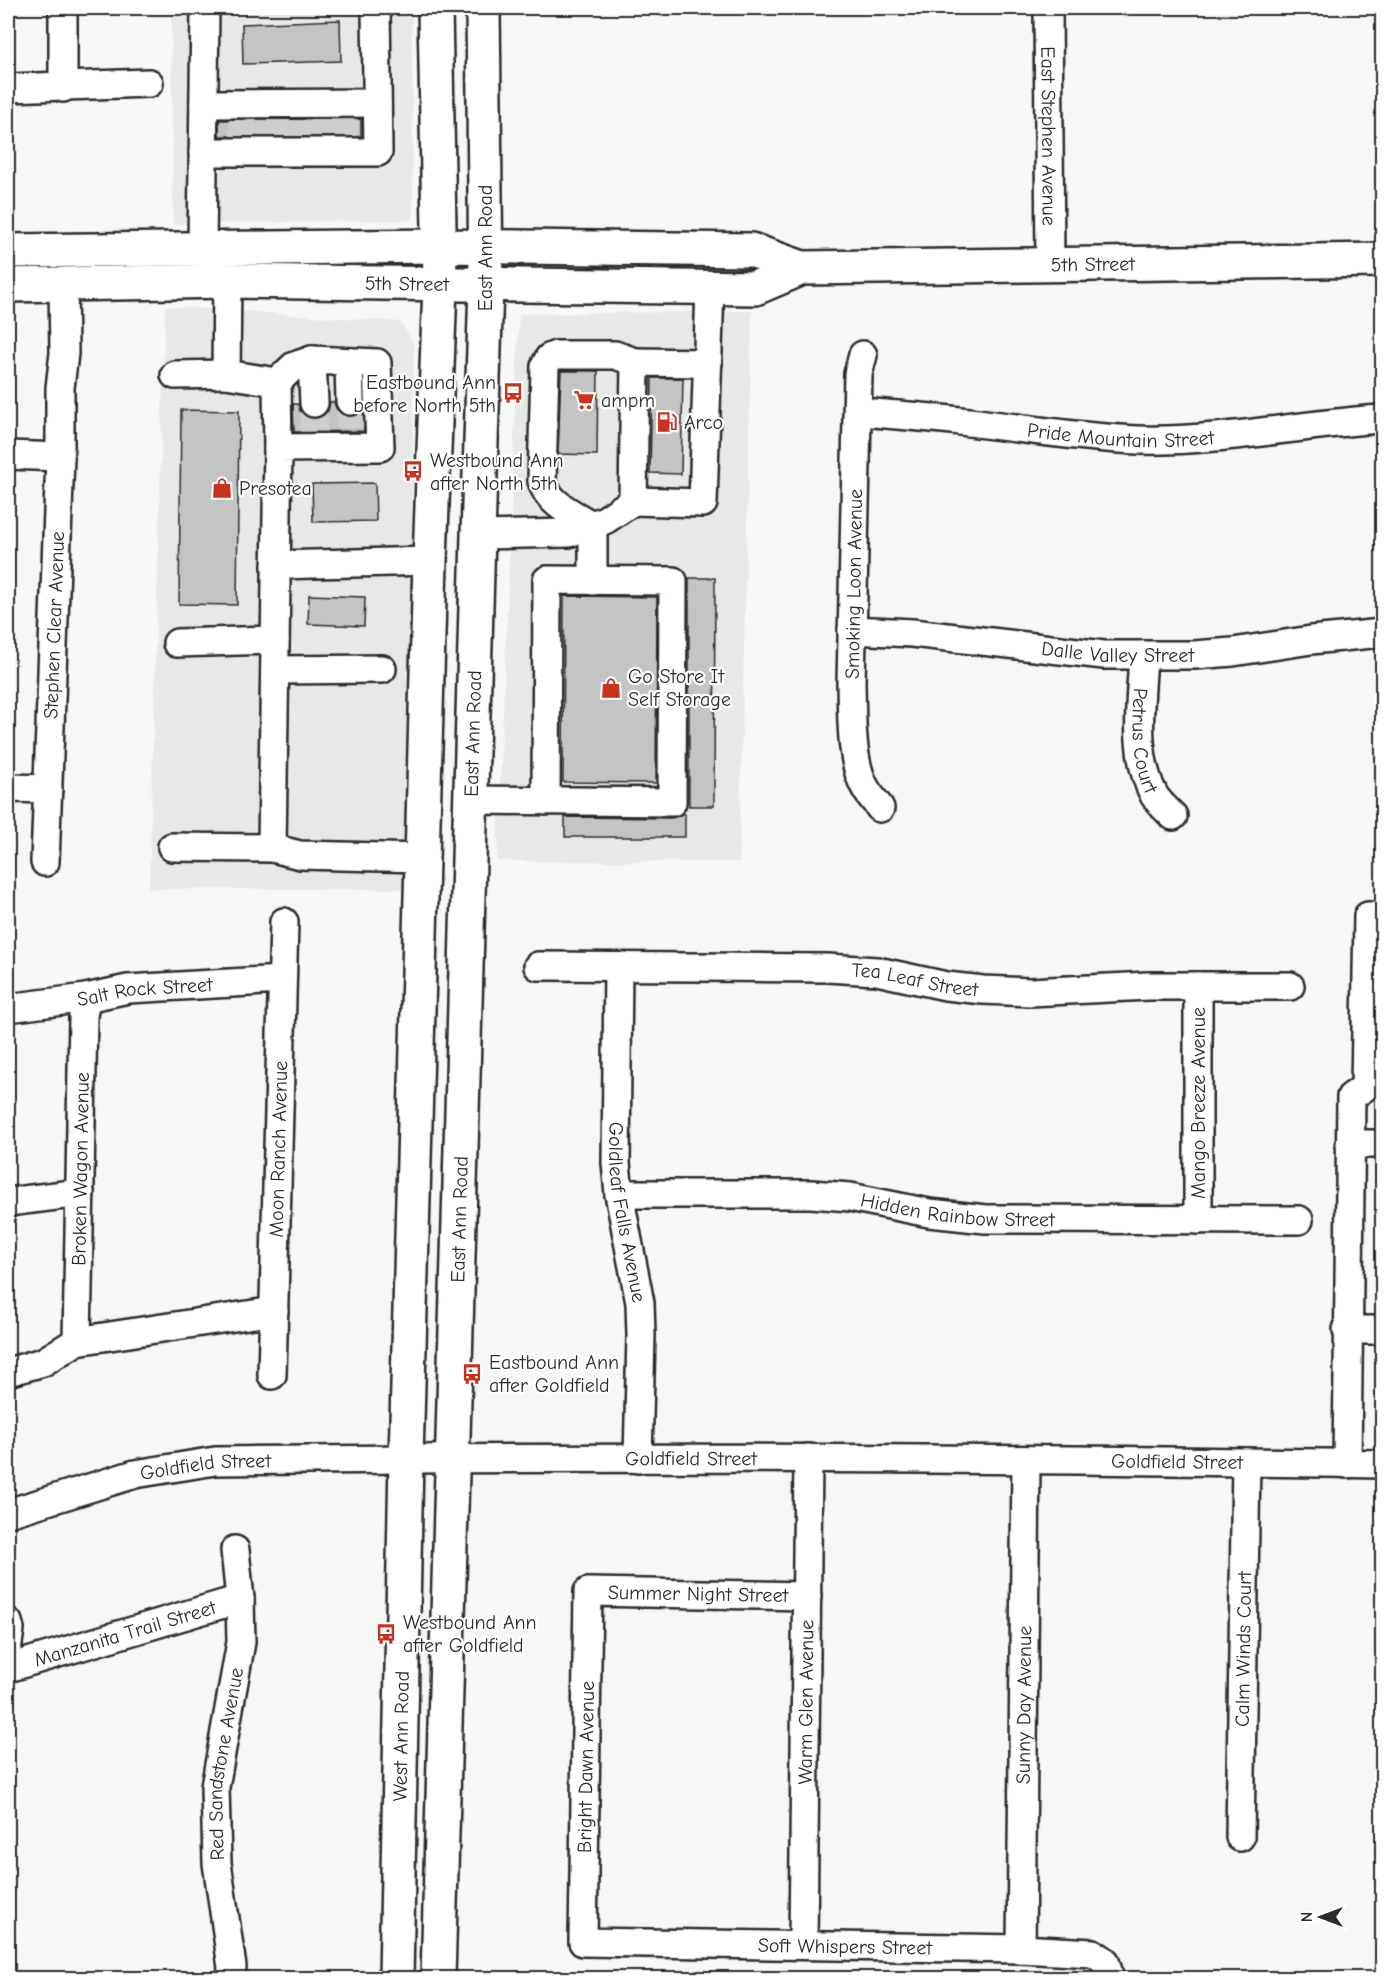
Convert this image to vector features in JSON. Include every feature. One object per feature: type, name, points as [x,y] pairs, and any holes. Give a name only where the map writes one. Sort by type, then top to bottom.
[{"type":"main road","points":[[406,1459],[430,561],[440,285],[435,8]]},
{"type":"main road","name":"East Ann Road","points":[[453,1459],[486,286],[483,8]]},
{"type":"main road","name":"5th Street","points":[[8,251],[439,246],[751,250],[802,268],[1383,260]]},
{"type":"main road","name":"5th Street","points":[[8,285],[227,281],[755,288],[802,268]]},
{"type":"main road","points":[[422,858],[441,862],[447,874],[447,886],[466,989]]},
{"type":"main road","name":"West Ann Road","points":[[396,1978],[406,1459]]},
{"type":"main road","points":[[438,1978],[453,1459]]},
{"type":"street","points":[[63,8],[63,88]]},
{"type":"street","points":[[202,248],[205,8]]},
{"type":"street","points":[[203,152],[243,129],[307,129],[378,152],[376,8]]},
{"type":"street","name":"East Stephen Avenue","points":[[1048,8],[1050,265]]},
{"type":"street","points":[[8,88],[63,88],[149,83]]},
{"type":"street","points":[[204,104],[243,129],[307,129],[377,103]]},
{"type":"street","points":[[226,374],[227,281]]},
{"type":"street","name":"Stephen Clear Avenue","points":[[45,862],[60,457],[60,388],[64,352],[63,283]]},
{"type":"street","points":[[478,535],[563,534],[593,526],[633,501],[703,503],[710,288]]},
{"type":"street","points":[[593,526],[552,500],[543,487],[545,366],[549,358],[562,355],[615,355],[634,362],[708,363]]},
{"type":"street","name":"Smoking Loon Avenue","points":[[863,355],[858,374],[851,683],[854,746],[865,788],[880,808]]},
{"type":"street","points":[[312,360],[314,403]]},
{"type":"street","points":[[272,848],[277,382],[294,366],[312,360],[376,363],[380,447],[350,440],[314,441],[278,448]]},
{"type":"street","points":[[349,362],[350,401]]},
{"type":"street","points":[[633,501],[634,362]]},
{"type":"street","points":[[175,375],[226,374],[277,382]]},
{"type":"street","name":"Pride Mountain Street","points":[[858,412],[936,418],[1089,437],[1140,440],[1206,439],[1334,422],[1383,419]]},
{"type":"street","points":[[8,455],[60,457]]},
{"type":"street","points":[[593,526],[593,580]]},
{"type":"street","points":[[276,565],[430,561]]},
{"type":"street","points":[[471,800],[546,801],[672,802],[673,581],[547,580],[546,801]]},
{"type":"street","name":"Dalle Valley Street","points":[[852,630],[912,633],[1104,655],[1194,655],[1233,652],[1311,640],[1383,633]]},
{"type":"street","points":[[177,643],[275,640]]},
{"type":"street","name":"Petrus Court","points":[[1143,655],[1140,732],[1142,757],[1155,798],[1173,816]]},
{"type":"street","points":[[275,669],[382,669]]},
{"type":"street","points":[[8,788],[48,789]]},
{"type":"street","points":[[172,847],[272,848],[300,855],[422,858]]},
{"type":"street","points":[[1347,1464],[1351,1097],[1365,1087],[1368,916],[1383,916]]},
{"type":"street","name":"Moon Ranch Avenue","points":[[272,1375],[284,922]]},
{"type":"street","name":"Tea Leaf Street","points":[[538,966],[827,968],[878,971],[946,986],[1019,991],[1148,986],[1290,986]]},
{"type":"street","name":"Goldleaf Falls Avenue","points":[[618,967],[616,1163],[619,1194],[640,1303],[638,1459]]},
{"type":"street","name":"Salt Rock Street","points":[[8,1008],[86,998],[128,988],[282,981]]},
{"type":"street","name":"Mango Breeze Avenue","points":[[1198,986],[1198,1220]]},
{"type":"street","name":"Broken Wagon Avenue","points":[[77,1341],[83,1016],[86,998]]},
{"type":"street","points":[[1350,1144],[1383,1144]]},
{"type":"street","points":[[8,1203],[80,1193]]},
{"type":"street","name":"Hidden Rainbow Street","points":[[619,1194],[811,1194],[850,1197],[929,1213],[986,1219],[1299,1220]]},
{"type":"street","points":[[8,1372],[43,1362],[77,1341],[274,1311]]},
{"type":"street","points":[[1347,1330],[1383,1330]]},
{"type":"street","name":"Goldfield Street","points":[[8,1513],[135,1474],[215,1461],[808,1458],[1383,1464]]},
{"type":"street","name":"Warm Glen Avenue","points":[[803,1945],[808,1458]]},
{"type":"street","name":"Sunny Day Avenue","points":[[1022,1949],[1026,1460]]},
{"type":"street","name":"Calm Winds Court","points":[[1240,1837],[1246,1462]]},
{"type":"street","name":"Red Sandstone Avenue","points":[[231,1978],[232,1967],[218,1863],[215,1787],[241,1642],[240,1599],[234,1550]]},
{"type":"street","name":"Summer Night Street","points":[[588,1592],[807,1596]]},
{"type":"street","name":"Bright Dawn Avenue","points":[[584,1942],[588,1592]]},
{"type":"street","name":"Manzanita Trail Street","points":[[8,1668],[240,1599]]},
{"type":"street","points":[[8,1622],[10,1629],[8,1644]]},
{"type":"street","name":"Soft Whispers Street","points":[[584,1942],[1022,1949],[1093,1953],[1108,1970]]},
{"type":"shaded area","points":[[171,8],[412,8],[413,220],[173,224]]},
{"type":"shaded area","points":[[165,306],[400,322],[414,343],[407,889],[149,889]]},
{"type":"shaded area","points":[[752,311],[739,862],[497,861],[519,314]]},
{"type":"building","points":[[340,20],[341,61],[243,64],[242,24]]},
{"type":"building","points":[[361,119],[361,136],[219,136],[219,120]]},
{"type":"building","points":[[561,371],[598,371],[597,455],[558,454]]},
{"type":"building","name":"Arco","points":[[652,378],[683,378],[681,474],[650,473]]},
{"type":"building","points":[[330,402],[334,402],[337,410],[342,414],[350,417],[358,415],[363,410],[364,431],[294,432],[293,404],[298,404],[300,411],[306,417],[315,419],[322,417],[328,411]]},
{"type":"building","points":[[181,410],[239,411],[237,605],[179,604]]},
{"type":"building","points":[[375,483],[376,521],[313,522],[312,484]]},
{"type":"building","points":[[689,578],[715,578],[714,806],[689,806]]},
{"type":"building","points":[[309,595],[365,597],[364,626],[308,624]]},
{"type":"building","name":"Go Store It Self Storage","points":[[564,596],[657,597],[656,783],[563,782]]},
{"type":"building","points":[[685,814],[685,837],[565,837],[565,817],[672,818]]},
{"type":"tunnel","points":[[317,142],[318,119]]},
{"type":"tunnel","points":[[344,119],[344,142]]},
{"type":"tunnel","points":[[243,120],[243,142]]},
{"type":"tunnel","points":[[270,142],[271,120]]},
{"type":"tunnel","points":[[295,120],[295,142]]},
{"type":"tunnel","points":[[350,401],[350,433]]},
{"type":"tunnel","points":[[314,403],[314,435]]},
{"type":"place","name":"Eastbound Ann before North 5th","points":[[513,393]]},
{"type":"place","name":"ampm","points":[[584,400]]},
{"type":"place","name":"Arco","points":[[667,422]]},
{"type":"place","name":"Westbound Ann after North 5th","points":[[413,471]]},
{"type":"place","name":"Presotea","points":[[222,488]]},
{"type":"place","name":"Go Store It Self Storage","points":[[611,688]]},
{"type":"place","name":"Eastbound Ann after Goldfield","points":[[472,1374]]},
{"type":"place","name":"Westbound Ann after Goldfield","points":[[386,1634]]}]
